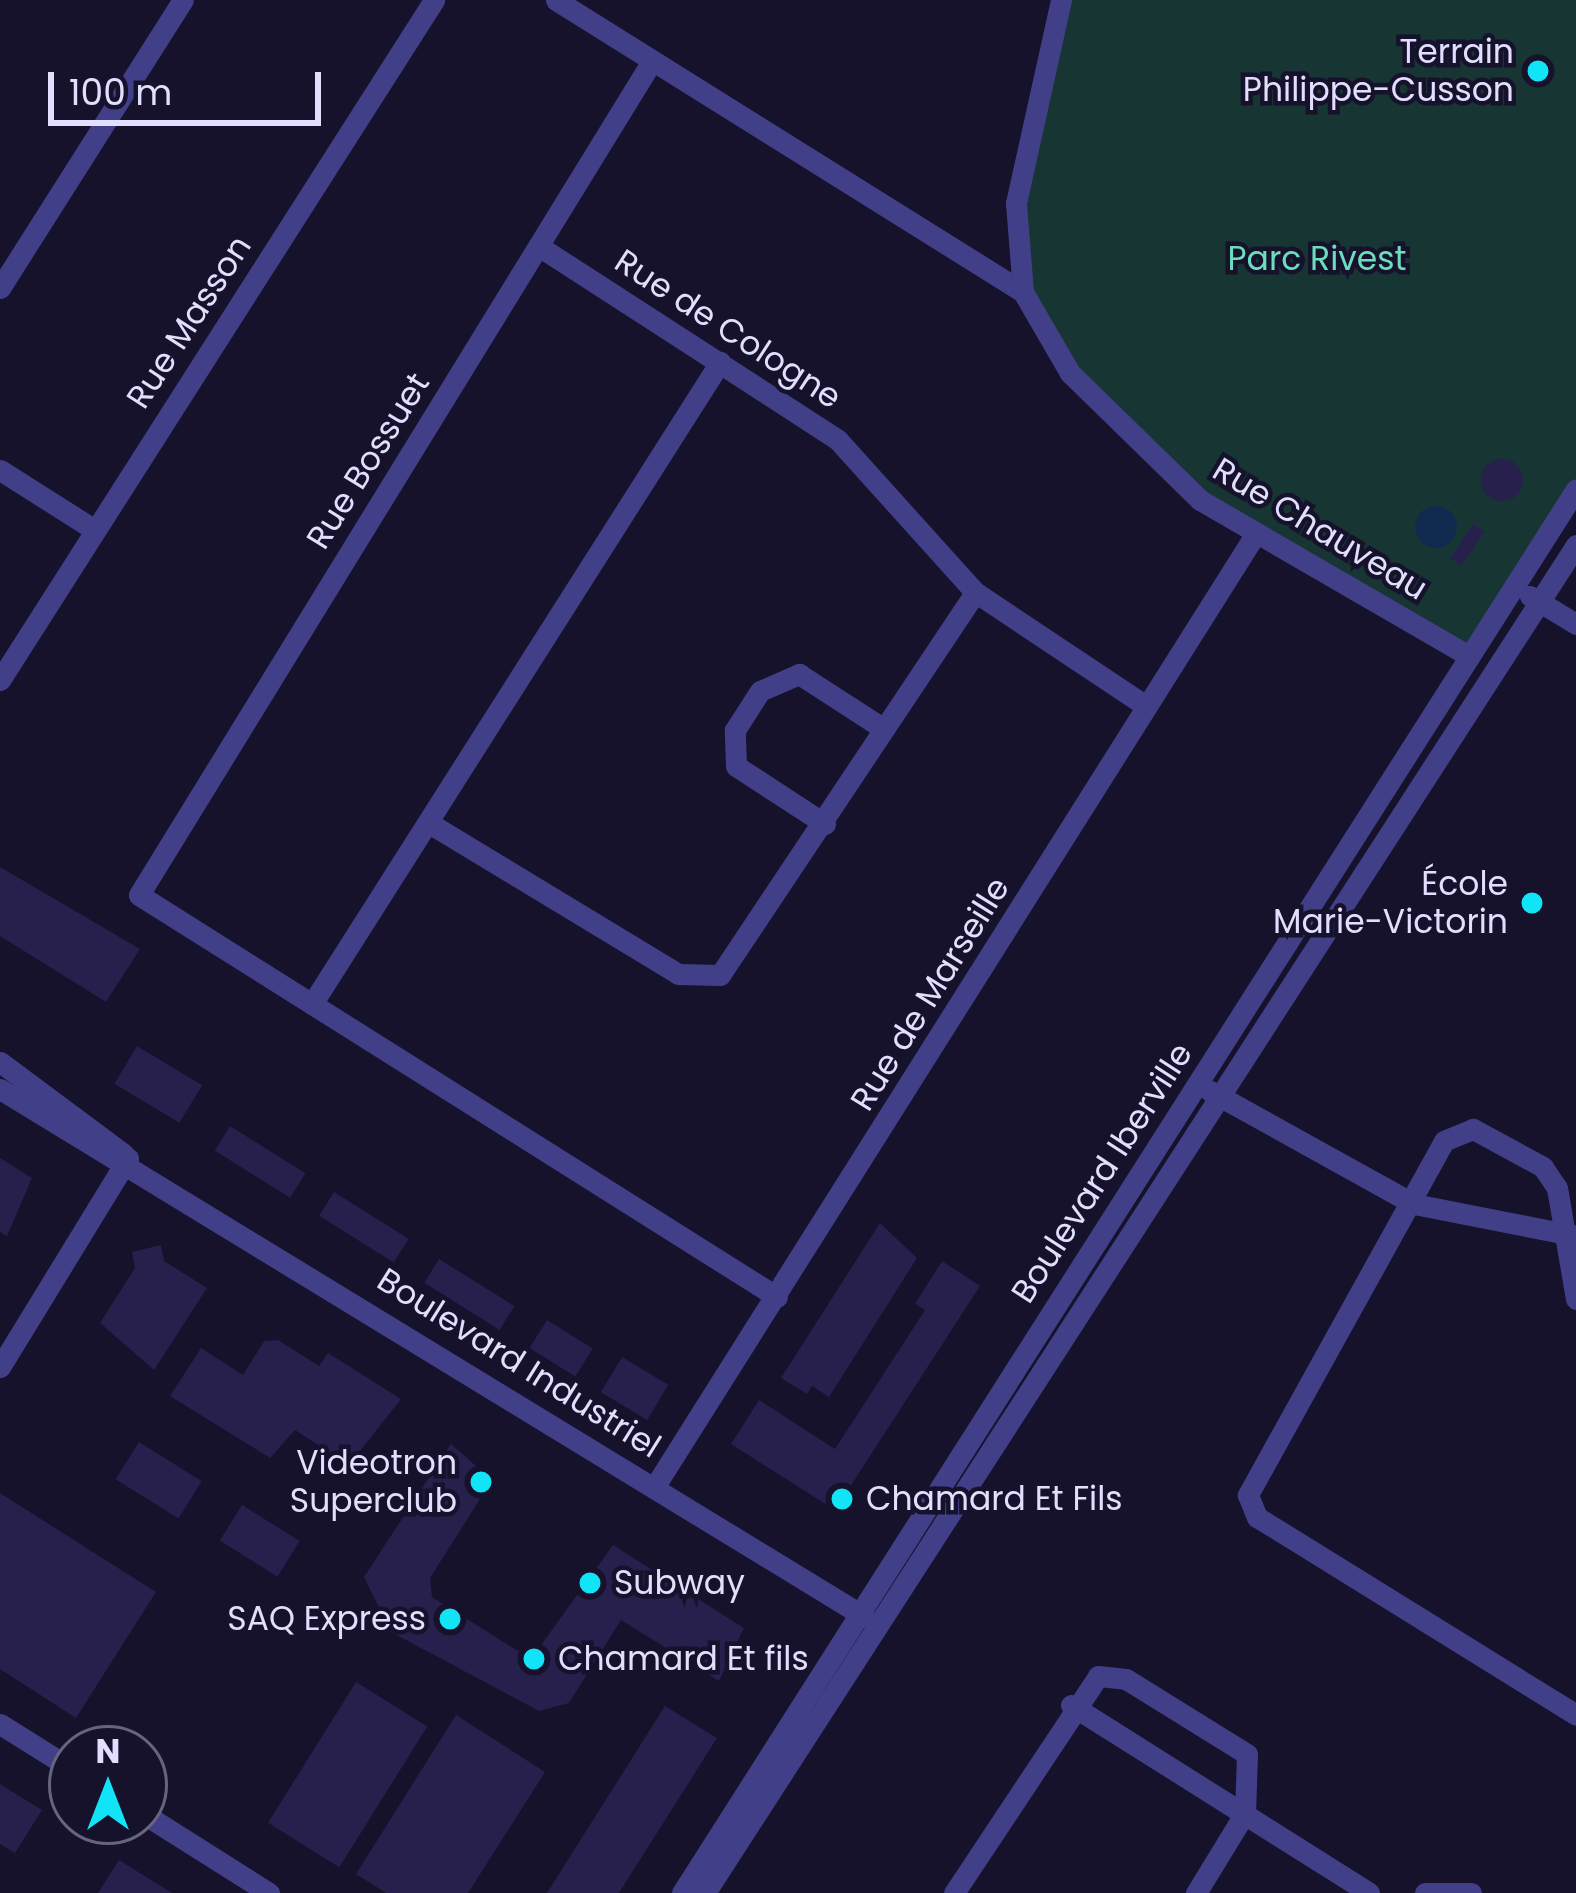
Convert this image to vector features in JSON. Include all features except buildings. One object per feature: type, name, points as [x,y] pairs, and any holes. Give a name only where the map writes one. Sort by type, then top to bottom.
[{"type":"street","points":[[0,287],[183,0]]},
{"type":"street","name":"Rue Masson","points":[[0,680],[434,0]]},
{"type":"street","points":[[556,0],[1022,292]]},
{"type":"street","points":[[1022,292],[1019,152],[1061,0]]},
{"type":"street","name":"Rue Bossuet","points":[[312,1004],[139,895],[652,61]]},
{"type":"street","name":"Rue de Cologne","points":[[540,247],[838,440],[975,592],[1146,706]]},
{"type":"street","name":"Rue Chauveau","points":[[1022,292],[1116,428],[1256,532],[1466,654]]},
{"type":"street","points":[[720,362],[434,826],[312,1004],[777,1297]]},
{"type":"street","points":[[0,470],[95,530]]},
{"type":"street","name":"Boulevard Iberville","points":[[705,1893],[866,1617],[1466,654],[1576,489]]},
{"type":"street","name":"Rue de Marseille","points":[[655,1486],[1256,532]]},
{"type":"street","name":"Boulevard Iberville","points":[[682,1893],[1219,1097],[1576,545]]},
{"type":"street","points":[[1514,586],[1576,624]]},
{"type":"street","points":[[434,826],[700,980],[735,964],[975,592]]},
{"type":"street","points":[[825,824],[736,766],[735,730],[760,691],[799,674],[884,729]]},
{"type":"street","name":"Boulevard Industriel","points":[[0,1062],[128,1158]]},
{"type":"street","points":[[1199,1084],[1414,1204],[1570,1235]]},
{"type":"street","name":"Boulevard Industriel","points":[[0,1089],[128,1158],[866,1617]]},
{"type":"street","points":[[1576,1299],[1570,1235],[1543,1167],[1473,1129],[1444,1142],[1414,1204],[1248,1495],[1257,1517],[1576,1715]]},
{"type":"street","points":[[0,1367],[128,1158]]},
{"type":"street","points":[[954,1893],[1085,1682],[1115,1676],[1235,1741],[1251,1765],[1246,1813],[1196,1893]]},
{"type":"street","points":[[1071,1705],[1369,1893]]},
{"type":"street","points":[[0,1724],[48,1754]]},
{"type":"street","points":[[168,1829],[269,1893]]},
{"type":"street","points":[[1425,1893],[1471,1893]]},
{"type":"green space","name":"Parc Rivest","points":[[1061,0],[1576,0],[1576,489],[1466,654],[1200,499],[1115,428],[1036,319],[1019,156]]},
{"type":"water","points":[[1436,506],[1451,512],[1457,527],[1451,542],[1436,548],[1421,542],[1415,527],[1421,512]]},
{"type":"place","name":"Terrain Philippe-Cusson","points":[[1538,71]]},
{"type":"place","name":"École Marie-Victorin","points":[[1532,903]]},
{"type":"place","name":"Videotron Superclub","points":[[481,1482]]},
{"type":"place","name":"Chamard Et Fils","points":[[842,1499]]},
{"type":"place","name":"Subway","points":[[590,1583]]},
{"type":"place","name":"SAQ Express","points":[[450,1619]]},
{"type":"place","name":"Chamard Et fils","points":[[534,1659]]}]
